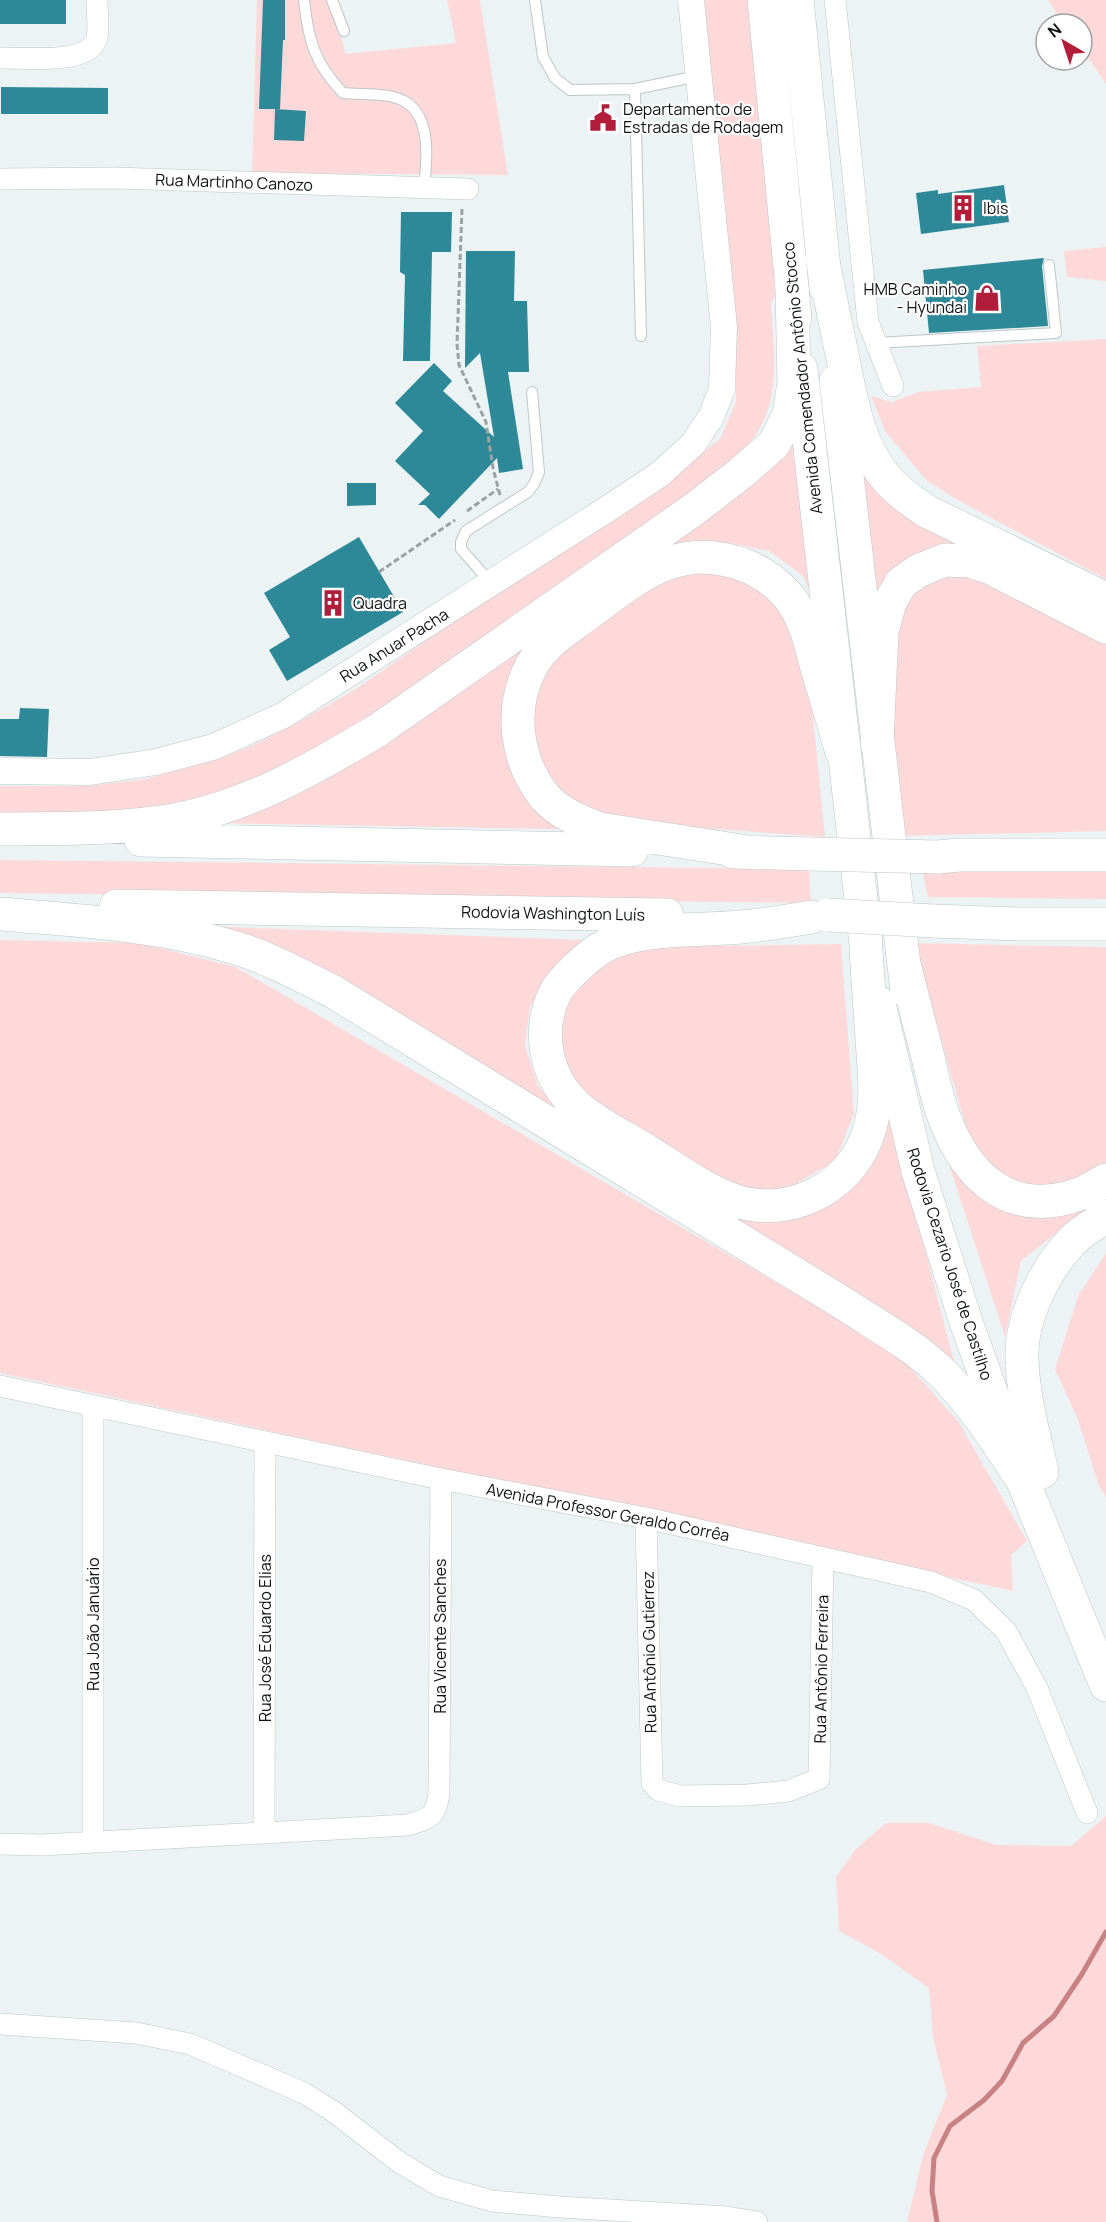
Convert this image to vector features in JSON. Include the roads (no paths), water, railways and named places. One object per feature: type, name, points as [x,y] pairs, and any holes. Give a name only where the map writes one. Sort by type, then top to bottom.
[{"type":"main road","name":"Avenida Comendador Antônio Stocco","points":[[764,0],[792,289],[843,755]]},
{"type":"main road","name":"Avenida Comendador Antônio Stocco","points":[[797,0],[822,258],[877,743]]},
{"type":"main road","points":[[822,258],[861,435],[872,458],[887,479],[905,497],[926,511],[1106,599]]},
{"type":"main road","points":[[0,829],[131,825],[175,820],[226,805],[278,784],[338,754],[378,730],[693,510],[774,444],[789,415],[794,383],[792,289]]},
{"type":"main road","points":[[754,853],[600,829],[581,822],[546,798],[531,775],[518,730],[519,706],[524,682],[533,663],[551,641],[640,576],[666,562],[694,556],[725,558],[752,568],[774,582],[793,603],[806,629],[843,755]]},
{"type":"main road","points":[[877,743],[882,631],[890,602],[901,583],[918,571],[945,560],[970,561],[991,568],[1106,627]]},
{"type":"main road","name":"Rodovia Cezario José de Castilho","points":[[877,743],[920,1086],[933,1149],[957,1236],[1032,1477],[1106,1685]]},
{"type":"main road","name":"Rodovia Cezario José de Castilho","points":[[843,755],[866,950],[918,1171],[965,1319],[1032,1477],[1106,1629]]},
{"type":"main road","points":[[0,837],[811,854],[1106,855]]},
{"type":"main road","points":[[949,856],[1106,841]]},
{"type":"main road","name":"Rodovia Washington Luís","points":[[0,904],[819,916],[1019,924],[1106,924]]},
{"type":"main road","points":[[0,915],[107,923],[191,936],[237,948],[332,991],[846,1305],[910,1347],[940,1371],[1032,1477]]},
{"type":"main road","points":[[819,916],[742,927],[685,930],[628,937],[599,950],[556,992],[547,1017],[544,1042],[556,1081],[580,1109],[658,1158],[733,1200],[774,1206],[815,1196],[842,1178],[856,1159],[867,1138],[875,1109],[866,950]]},
{"type":"main road","points":[[1019,924],[1106,931]]},
{"type":"main road","points":[[904,964],[942,1114],[958,1150],[979,1176],[997,1191],[1029,1201],[1053,1200],[1082,1193],[1106,1180]]},
{"type":"main road","points":[[1032,1477],[1021,1356],[1029,1315],[1046,1274],[1073,1239],[1106,1216]]},
{"type":"street","points":[[0,58],[71,57],[86,52],[97,39],[97,0]]},
{"type":"street","name":"Rua Anuar Pacha","points":[[0,771],[90,772],[156,762],[213,747],[282,716],[660,474],[693,444],[711,417],[722,389],[724,327],[691,0]]},
{"type":"street","points":[[835,0],[868,322],[893,386]]},
{"type":"street","name":"Rua Martinho Canozo","points":[[0,179],[114,178],[424,187],[465,199]]},
{"type":"street","name":"Avenida Professor Geraldo Corrêa","points":[[0,1386],[441,1479],[646,1518],[931,1582],[974,1600],[1006,1631],[1037,1688],[1087,1813]]},
{"type":"street","name":"Rua João Januário","points":[[93,1406],[93,1842]]},
{"type":"street","name":"Rua José Eduardo Elias","points":[[264,1833],[265,1443]]},
{"type":"street","name":"Rua Vicente Sanches","points":[[264,1833],[408,1825],[429,1818],[437,1810],[441,1479]]},
{"type":"street","name":"Rua Antônio Gutierrez","points":[[646,1518],[654,1786],[658,1790],[681,1796],[748,1795],[788,1791],[819,1779]]},
{"type":"street","name":"Rua Antônio Ferreira","points":[[819,1779],[823,1559]]},
{"type":"street","points":[[0,1844],[42,1845],[264,1833]]},
{"type":"street","points":[[0,2024],[136,2032],[190,2044],[304,2093],[334,2112],[399,2162],[439,2186],[492,2201],[727,2217],[758,2222]]},
{"type":"lane","points":[[304,0],[306,26],[319,64],[329,78],[344,93],[388,97],[403,101],[419,116],[427,150],[424,187]]},
{"type":"lane","points":[[332,0],[344,31]]},
{"type":"lane","points":[[535,0],[543,57],[555,78],[570,90],[635,89],[698,76]]},
{"type":"lane","points":[[635,89],[640,336]]},
{"type":"lane","points":[[876,343],[1056,333],[1049,265]]},
{"type":"lane","points":[[491,583],[461,549],[460,542],[466,531],[528,492],[534,484],[539,472],[532,392]]},
{"type":"waterway","points":[[937,2222],[932,2191],[934,2158],[950,2126],[984,2100],[1002,2081],[1023,2043],[1054,2016],[1106,1932]]},
{"type":"place","name":"Departamento de Estradas de Rodagem","points":[[603,118]]},
{"type":"place","name":"Ibis","points":[[963,208]]},
{"type":"place","name":"HMB Caminho - Hyundai","points":[[987,298]]},
{"type":"place","name":"Quadra","points":[[333,603]]}]
